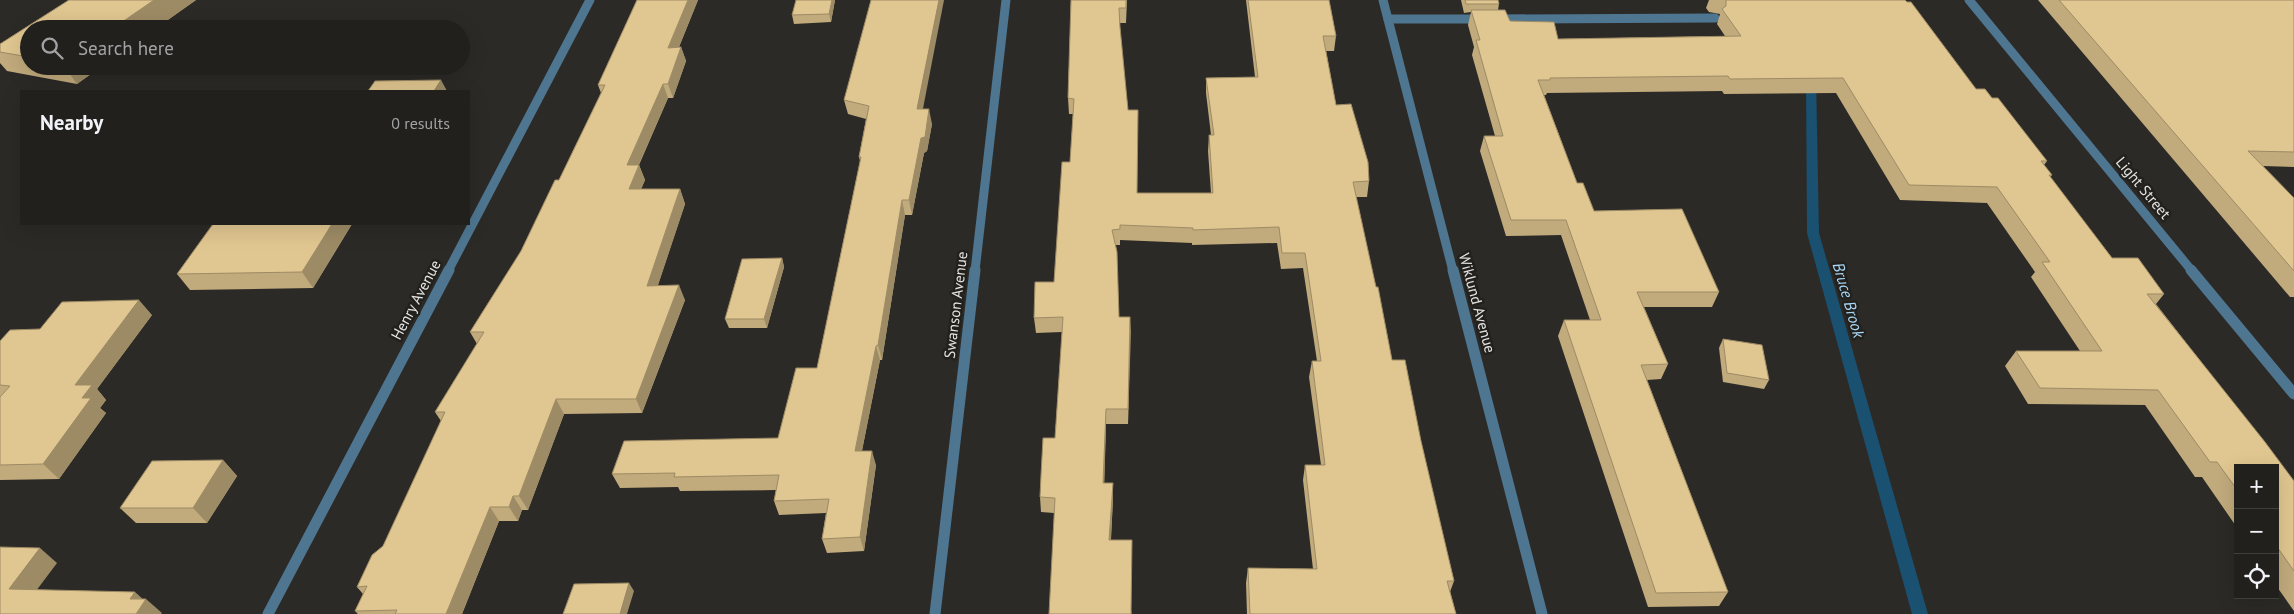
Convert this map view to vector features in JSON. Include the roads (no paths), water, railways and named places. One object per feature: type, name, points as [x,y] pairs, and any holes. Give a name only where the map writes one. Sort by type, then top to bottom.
[{"type":"street","name":"Henry Avenue","points":[[268,614],[590,0]]},
{"type":"street","name":"Swanson Avenue","points":[[935,614],[1006,0]]},
{"type":"street","name":"Wiklund Avenue","points":[[1383,0],[1542,614]]},
{"type":"street","name":"Light Street","points":[[1969,0],[2294,394]]},
{"type":"street","points":[[1388,19],[1715,18]]},
{"type":"waterway","name":"Bruce Brook","points":[[1811,76],[1813,233],[1920,614]]}]
